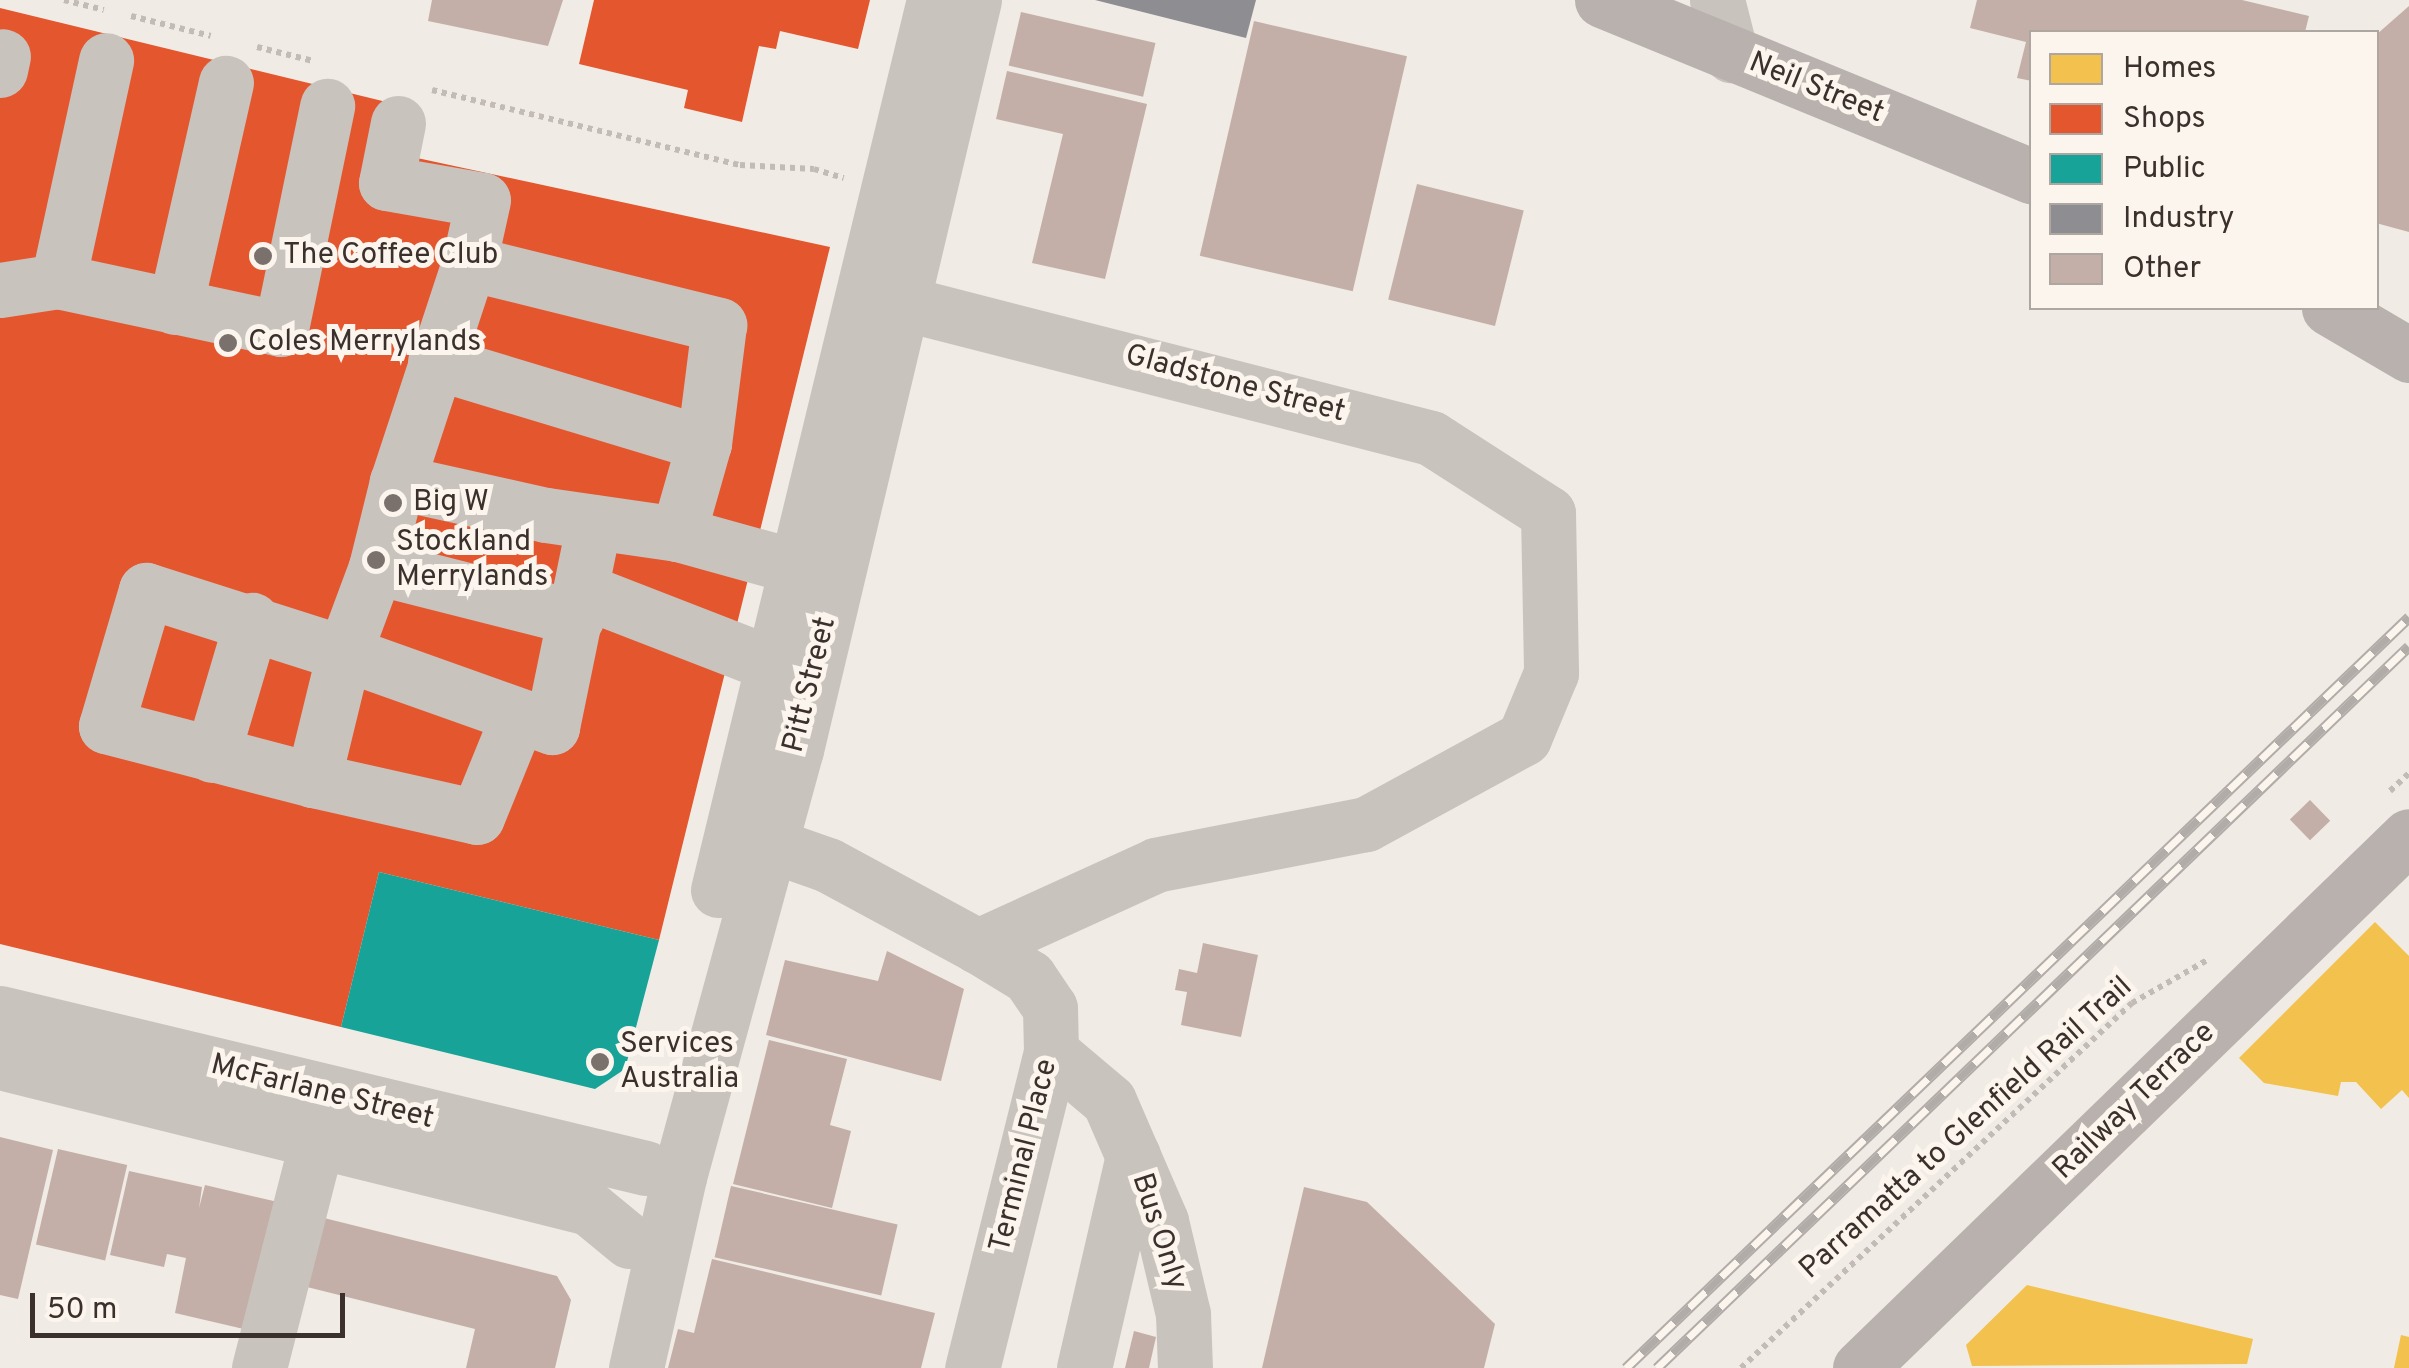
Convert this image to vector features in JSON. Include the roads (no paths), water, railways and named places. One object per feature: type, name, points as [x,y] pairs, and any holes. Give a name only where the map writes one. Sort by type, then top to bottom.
[{"type":"main road","name":"Neil Street","points":[[1602,0],[2029,175]]},
{"type":"main road","points":[[2332,310],[2409,355]]},
{"type":"main road","name":"Railway Terrace","points":[[1860,1368],[2393,819]]},
{"type":"street","name":"Pitt Street","points":[[636,1368],[753,837],[774,665],[934,0]]},
{"type":"street","name":"Pitt Street","points":[[599,1368],[646,1168],[753,837],[903,303],[974,0]]},
{"type":"street","points":[[1717,0],[1730,55]]},
{"type":"street","points":[[175,307],[228,54]]},
{"type":"street","points":[[58,281],[106,60]]},
{"type":"street","points":[[0,290],[58,281],[282,329],[331,86]]},
{"type":"street","points":[[314,780],[344,652],[376,568],[397,482],[469,263],[484,200],[386,183],[405,104]]},
{"type":"street","points":[[469,263],[719,325],[704,443],[678,534]]},
{"type":"street","name":"Gladstone Street","points":[[903,303],[1431,438],[1548,513],[1551,673],[1524,738],[1366,824],[1156,865],[978,946]]},
{"type":"street","points":[[435,362],[704,443]]},
{"type":"street","points":[[397,482],[594,522],[678,534],[797,567]]},
{"type":"street","points":[[518,716],[477,817],[106,726],[146,590],[252,620],[552,727],[594,522]]},
{"type":"street","points":[[376,568],[579,604],[774,665]]},
{"type":"street","points":[[212,755],[252,620]]},
{"type":"street","name":"Terminal Place","points":[[753,837],[828,865],[978,946],[1041,991],[1050,1008],[1051,1052],[972,1368]]},
{"type":"street","name":"McFarlane Street","points":[[0,1012],[324,1116],[589,1208],[629,1241]]},
{"type":"street","name":"Bus Only","points":[[1051,1052],[1109,1100],[1133,1156],[1174,1267],[1185,1368]]},
{"type":"street","name":"McFarlane Street","points":[[0,1062],[646,1168]]},
{"type":"street","points":[[259,1368],[324,1116]]},
{"type":"street","name":"Bus Only","points":[[1084,1368],[1133,1156]]},
{"type":"railway","points":[[1626,1368],[2409,617]]},
{"type":"railway","points":[[1657,1368],[2409,646]]},
{"type":"place","name":"The Coffee Club","points":[[263,256]]},
{"type":"place","name":"Coles Merrylands","points":[[228,343]]},
{"type":"place","name":"Big W","points":[[393,503]]},
{"type":"place","name":"Stockland Merrylands","points":[[376,560]]},
{"type":"place","name":"Services Australia","points":[[600,1062]]}]
